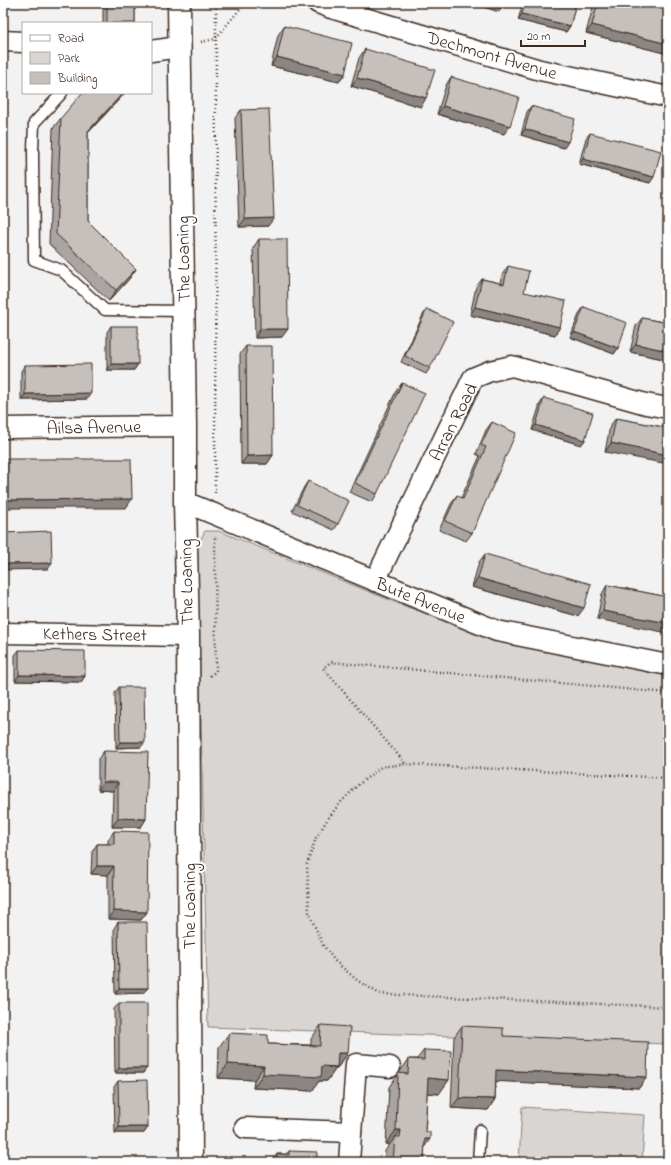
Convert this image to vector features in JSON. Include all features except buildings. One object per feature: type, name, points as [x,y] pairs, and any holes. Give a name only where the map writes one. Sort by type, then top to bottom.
[{"type":"street","name":"The Loaning","points":[[179,3],[188,636],[191,1162]]},
{"type":"street","name":"Dechmont Avenue","points":[[318,3],[540,70],[668,97]]},
{"type":"street","points":[[3,42],[22,42]]},
{"type":"street","points":[[152,51],[179,47]]},
{"type":"street","name":"Arran Road","points":[[375,582],[473,378],[490,371],[512,366],[646,404],[668,408]]},
{"type":"street","name":"Ailsa Avenue","points":[[3,428],[185,426]]},
{"type":"street","name":"Bute Avenue","points":[[185,502],[496,631],[668,665]]},
{"type":"street","name":"Kethers Street","points":[[3,633],[188,636]]},
{"type":"street","points":[[349,1162],[356,1064],[390,1067]]},
{"type":"street","points":[[245,1128],[351,1132]]},
{"type":"lane","points":[[61,94],[34,123],[34,260],[62,270],[105,310],[183,311]]},
{"type":"lane","points":[[478,1162],[480,1130]]},
{"type":"path","points":[[188,695],[216,671],[216,3]]},
{"type":"path","points":[[179,47],[215,39],[245,3]]},
{"type":"path","points":[[405,764],[323,668],[331,662],[668,693]]},
{"type":"path","points":[[668,778],[405,764],[381,767],[358,785],[340,803],[327,820],[320,832],[307,864],[309,913],[324,945],[334,960],[358,981],[380,994],[668,1007]]},
{"type":"green space","points":[[205,531],[219,531],[407,607],[543,647],[668,667],[668,1044],[208,1027],[197,546]]},
{"type":"green space","points":[[522,1107],[645,1115],[642,1162],[519,1162]]}]
